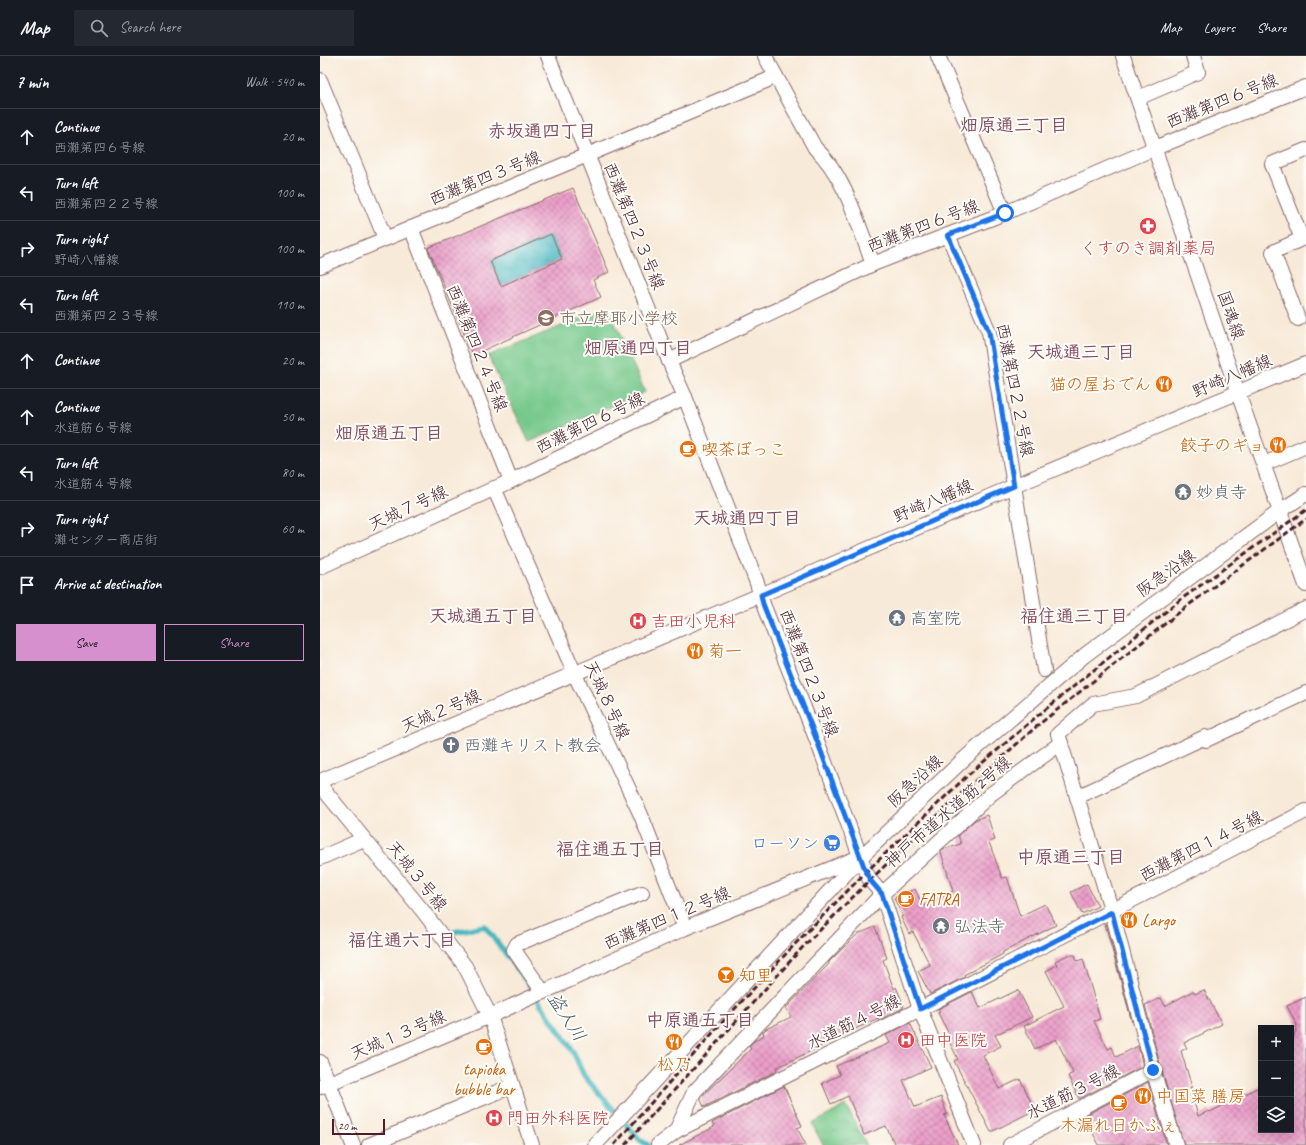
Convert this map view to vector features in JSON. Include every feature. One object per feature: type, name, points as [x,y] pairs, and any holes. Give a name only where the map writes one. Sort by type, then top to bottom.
[{"type":"street","name":"西灘第四２３号線","points":[[548,56],[669,361],[685,397],[757,583],[763,604],[870,880],[882,894]]},
{"type":"street","points":[[765,56],[815,148],[825,157],[848,197],[873,264]]},
{"type":"street","points":[[938,56],[1005,213]]},
{"type":"street","name":"国魂線","points":[[1123,56],[1238,393],[1306,585]]},
{"type":"street","points":[[1138,98],[1198,72],[1193,56]]},
{"type":"street","name":"西灘第四３号線","points":[[320,266],[776,77]]},
{"type":"street","points":[[320,80],[386,238]]},
{"type":"street","name":"西灘第四６号線","points":[[669,361],[873,264],[1005,213],[1155,148],[1306,87]]},
{"type":"street","points":[[1298,319],[1273,252],[1304,238],[1272,164],[1306,150]]},
{"type":"street","name":"西灘第四２４号線","points":[[411,228],[511,481]]},
{"type":"street","name":"西灘第四２２号線","points":[[948,235],[989,332],[1044,670]]},
{"type":"street","name":"野崎八幡線","points":[[575,674],[1014,486],[1306,364]]},
{"type":"street","name":"西灘第四６号線","points":[[511,481],[685,397]]},
{"type":"street","points":[[1264,464],[1306,446]]},
{"type":"street","name":"天城７号線","points":[[320,568],[511,481]]},
{"type":"street","name":"天城８号線","points":[[494,488],[575,674],[641,815],[685,928]]},
{"type":"street","name":"阪急沿線","points":[[595,1145],[861,857],[964,759],[1085,655],[1280,511],[1306,494]]},
{"type":"street","points":[[1176,1145],[1153,1070],[1113,915],[1058,734],[1093,704],[1136,696],[1306,609]]},
{"type":"street","name":"天城２号線","points":[[320,781],[575,674]]},
{"type":"street","points":[[1077,797],[1306,692]]},
{"type":"street","name":"神戸市道水道筋2号線","points":[[660,1144],[676,1131],[694,1092],[882,894],[991,794],[1060,743]]},
{"type":"street","name":"天城３号線","points":[[320,785],[418,905],[464,966],[490,1016],[532,1145]]},
{"type":"street","name":"西灘第四１４号線","points":[[1113,915],[1306,811]]},
{"type":"street","points":[[320,858],[364,839]]},
{"type":"street","name":"西灘第四１２号線","points":[[490,1016],[685,928],[861,857]]},
{"type":"street","points":[[542,992],[514,950],[517,944],[642,893]]},
{"type":"street","points":[[882,894],[920,1009],[974,1145]]},
{"type":"street","name":"水道筋４号線","points":[[676,1131],[920,1009],[1113,915]]},
{"type":"street","name":"天城１３号線","points":[[325,1085],[490,1016]]},
{"type":"street","points":[[320,1062],[325,1085],[353,1145]]},
{"type":"street","name":"水道筋３号線","points":[[1010,1145],[1153,1070]]},
{"type":"street","points":[[369,1145],[512,1086]]},
{"type":"green space","points":[[608,307],[645,392],[529,442],[488,356]]},
{"type":"green space","points":[[846,1105],[867,1145],[823,1145],[812,1124]]},
{"type":"water","points":[[551,234],[562,259],[501,286],[490,261]]},
{"type":"building","points":[[573,188],[609,272],[593,280],[601,297],[473,355],[428,248]],"holes":[[[551,234],[562,259],[501,286],[490,261]]]},
{"type":"building","points":[[987,815],[995,840],[989,842],[1002,878],[1007,877],[1020,916],[1045,904],[1056,925],[1003,952],[1003,954],[964,975],[965,977],[930,994],[918,971],[930,965],[913,932],[909,934],[901,917],[903,916],[894,898],[915,889],[923,906],[953,891],[941,852],[943,849],[961,844],[958,835],[975,820]]},
{"type":"building","points":[[1087,884],[1098,906],[1082,914],[1071,892]]},
{"type":"building","points":[[1106,923],[1132,1022],[1105,924]]},
{"type":"building","points":[[875,927],[887,958],[883,960],[894,989],[896,987],[904,1006],[903,1008],[879,1020],[878,1018],[776,1068],[777,1071],[704,1107],[700,1098],[751,1049],[749,1046],[764,1035],[763,1032],[766,1029],[791,1017],[786,1008],[829,964],[829,962],[858,934]]},
{"type":"building","points":[[1068,955],[1075,955],[1077,961],[1083,959],[1100,1019],[1094,1021],[1108,1049],[1112,1047],[1116,1057],[1138,1046],[1143,1066],[1079,1099],[1068,1076],[1073,1073],[1056,1039],[1035,1049],[1024,1026],[1064,1006],[1046,971],[1057,965],[1055,961]]},
{"type":"building","points":[[1018,990],[1032,1017],[995,1035],[1001,1046],[983,1055],[999,1089],[1020,1079],[1035,1110],[991,1132],[954,1061],[958,1059],[947,1037],[950,1036],[938,1013],[940,1012],[938,1009],[972,992],[980,1008]]},
{"type":"building","points":[[1204,990],[1222,1024],[1184,1043],[1187,1048],[1181,1051],[1192,1087],[1190,1087],[1198,1116],[1209,1111],[1210,1112],[1258,1088],[1258,1133],[1294,1133],[1294,1036],[1297,1025],[1287,1006],[1306,997],[1306,1145],[1184,1145],[1161,1068],[1145,1005],[1161,998],[1165,1006],[1193,991],[1195,994]]},
{"type":"building","points":[[910,1023],[931,1067],[903,1080],[915,1107],[941,1097],[947,1114],[944,1115],[958,1145],[895,1145],[886,1126],[864,1135],[848,1096],[831,1104],[822,1083],[840,1075],[836,1066],[890,1043],[886,1035]]},
{"type":"building","points":[[1148,1082],[1167,1145],[1099,1145],[1093,1133],[1095,1132],[1086,1115]]},
{"type":"building","points":[[784,1086],[802,1126],[797,1128],[806,1145],[679,1145],[714,1127],[712,1123]]},
{"type":"waterway","name":"盗人川","points":[[454,932],[485,926],[531,987],[540,1003],[573,1051],[584,1076],[640,1140],[648,1145]]},
{"type":"railway","points":[[614,1145],[717,1028],[796,943],[866,872],[967,776],[1036,717],[1180,600],[1306,510]]},
{"type":"railway","points":[[625,1145],[802,948],[870,880],[955,799],[1037,726],[1186,607],[1306,519]]},
{"type":"place","name":"くすのき調剤薬局","points":[[1148,226]]},
{"type":"place","name":"市立摩耶小学校","points":[[546,318]]},
{"type":"place","name":"猫の屋おでん","points":[[1164,384]]},
{"type":"place","name":"餃子のギョ","points":[[1278,445]]},
{"type":"place","name":"喫茶ぼっこ","points":[[688,449]]},
{"type":"place","name":"妙貞寺","points":[[1183,492]]},
{"type":"place","name":"高室院","points":[[897,618]]},
{"type":"place","name":"吉田小児科","points":[[638,621]]},
{"type":"place","name":"菊一","points":[[695,651]]},
{"type":"place","name":"西灘キリスト教会","points":[[451,745]]},
{"type":"place","name":"ローソン","points":[[832,843]]},
{"type":"place","name":"FATRA","points":[[906,899]]},
{"type":"place","name":"Largo","points":[[1129,920]]},
{"type":"place","name":"弘法寺","points":[[941,926]]},
{"type":"place","name":"知里","points":[[726,975]]},
{"type":"place","name":"田中医院","points":[[906,1040]]},
{"type":"place","name":"松乃","points":[[674,1042]]},
{"type":"place","name":"tapioka bubble bar","points":[[484,1047]]},
{"type":"place","name":"中国菜 膳房","points":[[1143,1096]]},
{"type":"place","name":"木漏れ日かふぇ","points":[[1119,1103]]},
{"type":"place","name":"門田外科医院","points":[[494,1118]]},
{"type":"district","name":"畑原通三丁目","points":[[1014,125]]},
{"type":"district","name":"赤坂通四丁目","points":[[542,131]]},
{"type":"district","name":"畑原通四丁目","points":[[638,348]]},
{"type":"district","name":"天城通三丁目","points":[[1081,352]]},
{"type":"district","name":"畑原通五丁目","points":[[389,433]]},
{"type":"district","name":"天城通四丁目","points":[[747,518]]},
{"type":"district","name":"天城通五丁目","points":[[483,616]]},
{"type":"district","name":"福住通三丁目","points":[[1074,616]]},
{"type":"district","name":"福住通五丁目","points":[[610,849]]},
{"type":"district","name":"中原通三丁目","points":[[1071,857]]},
{"type":"district","name":"福住通六丁目","points":[[402,940]]},
{"type":"district","name":"中原通五丁目","points":[[700,1020]]},
{"type":"route","points":[[1005,213],[948,235],[989,332],[1014,486],[761,595],[763,604],[819,746],[866,872],[870,880],[882,894],[920,1009],[1112,912],[1153,1070]]}]
